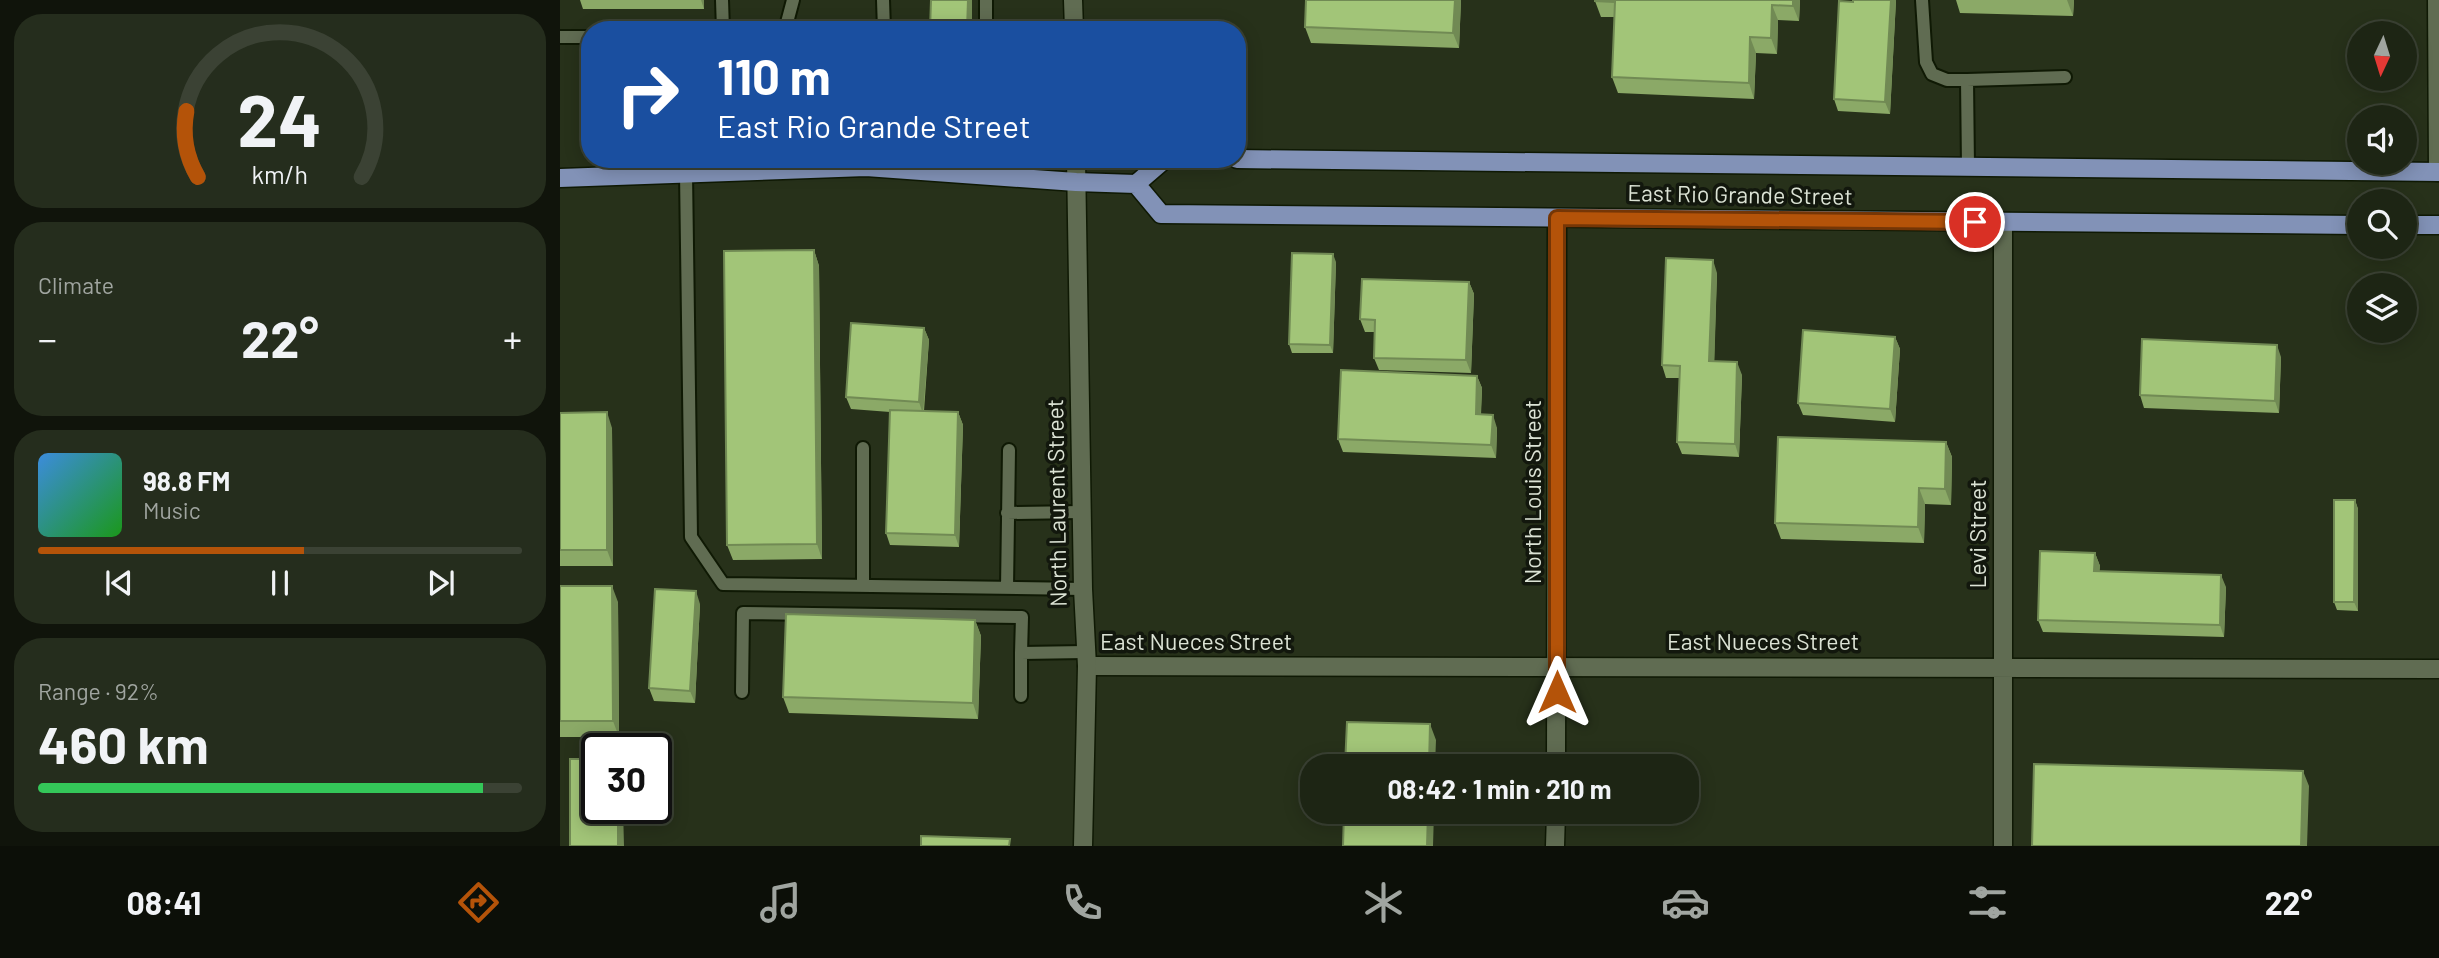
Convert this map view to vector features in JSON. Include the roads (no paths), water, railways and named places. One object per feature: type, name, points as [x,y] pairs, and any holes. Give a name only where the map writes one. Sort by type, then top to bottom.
[{"type":"main road","name":"East Rio Grande Street","points":[[1246,159],[2439,172]]},
{"type":"main road","points":[[560,178],[743,168]]},
{"type":"main road","points":[[880,168],[1136,184],[1155,168]]},
{"type":"main road","name":"East Rio Grande Street","points":[[1136,184],[1161,214],[2347,225]]},
{"type":"main road","points":[[2417,225],[2439,225]]},
{"type":"street","points":[[1073,0],[1074,21]]},
{"type":"street","points":[[2437,0],[2439,172]]},
{"type":"street","name":"North Laurent Street","points":[[1076,168],[1086,659],[1083,846]]},
{"type":"street","name":"North Louis Street","points":[[1556,754],[1557,218]]},
{"type":"street","name":"Levi Street","points":[[2003,222],[2003,846]]},
{"type":"street","name":"East Nueces Street","points":[[1086,659],[1557,667],[2002,665],[2439,669]]},
{"type":"street","points":[[1555,846],[1556,824]]},
{"type":"lane","points":[[722,0],[723,21]]},
{"type":"lane","points":[[787,21],[793,0]]},
{"type":"lane","points":[[883,0],[884,21]]},
{"type":"lane","points":[[986,0],[986,21]]},
{"type":"lane","points":[[1922,0],[1926,62],[1932,74],[1947,80],[2065,77]]},
{"type":"lane","points":[[560,37],[581,37]]},
{"type":"lane","points":[[1968,80],[1968,167]]},
{"type":"lane","points":[[686,173],[691,537],[723,584],[1083,589]]},
{"type":"lane","points":[[863,448],[863,586]]},
{"type":"lane","points":[[1007,588],[1009,450]]},
{"type":"lane","points":[[1007,513],[1081,512]]},
{"type":"lane","points":[[742,692],[743,613],[1022,617],[1021,696]]},
{"type":"lane","points":[[1021,653],[1086,659]]}]
